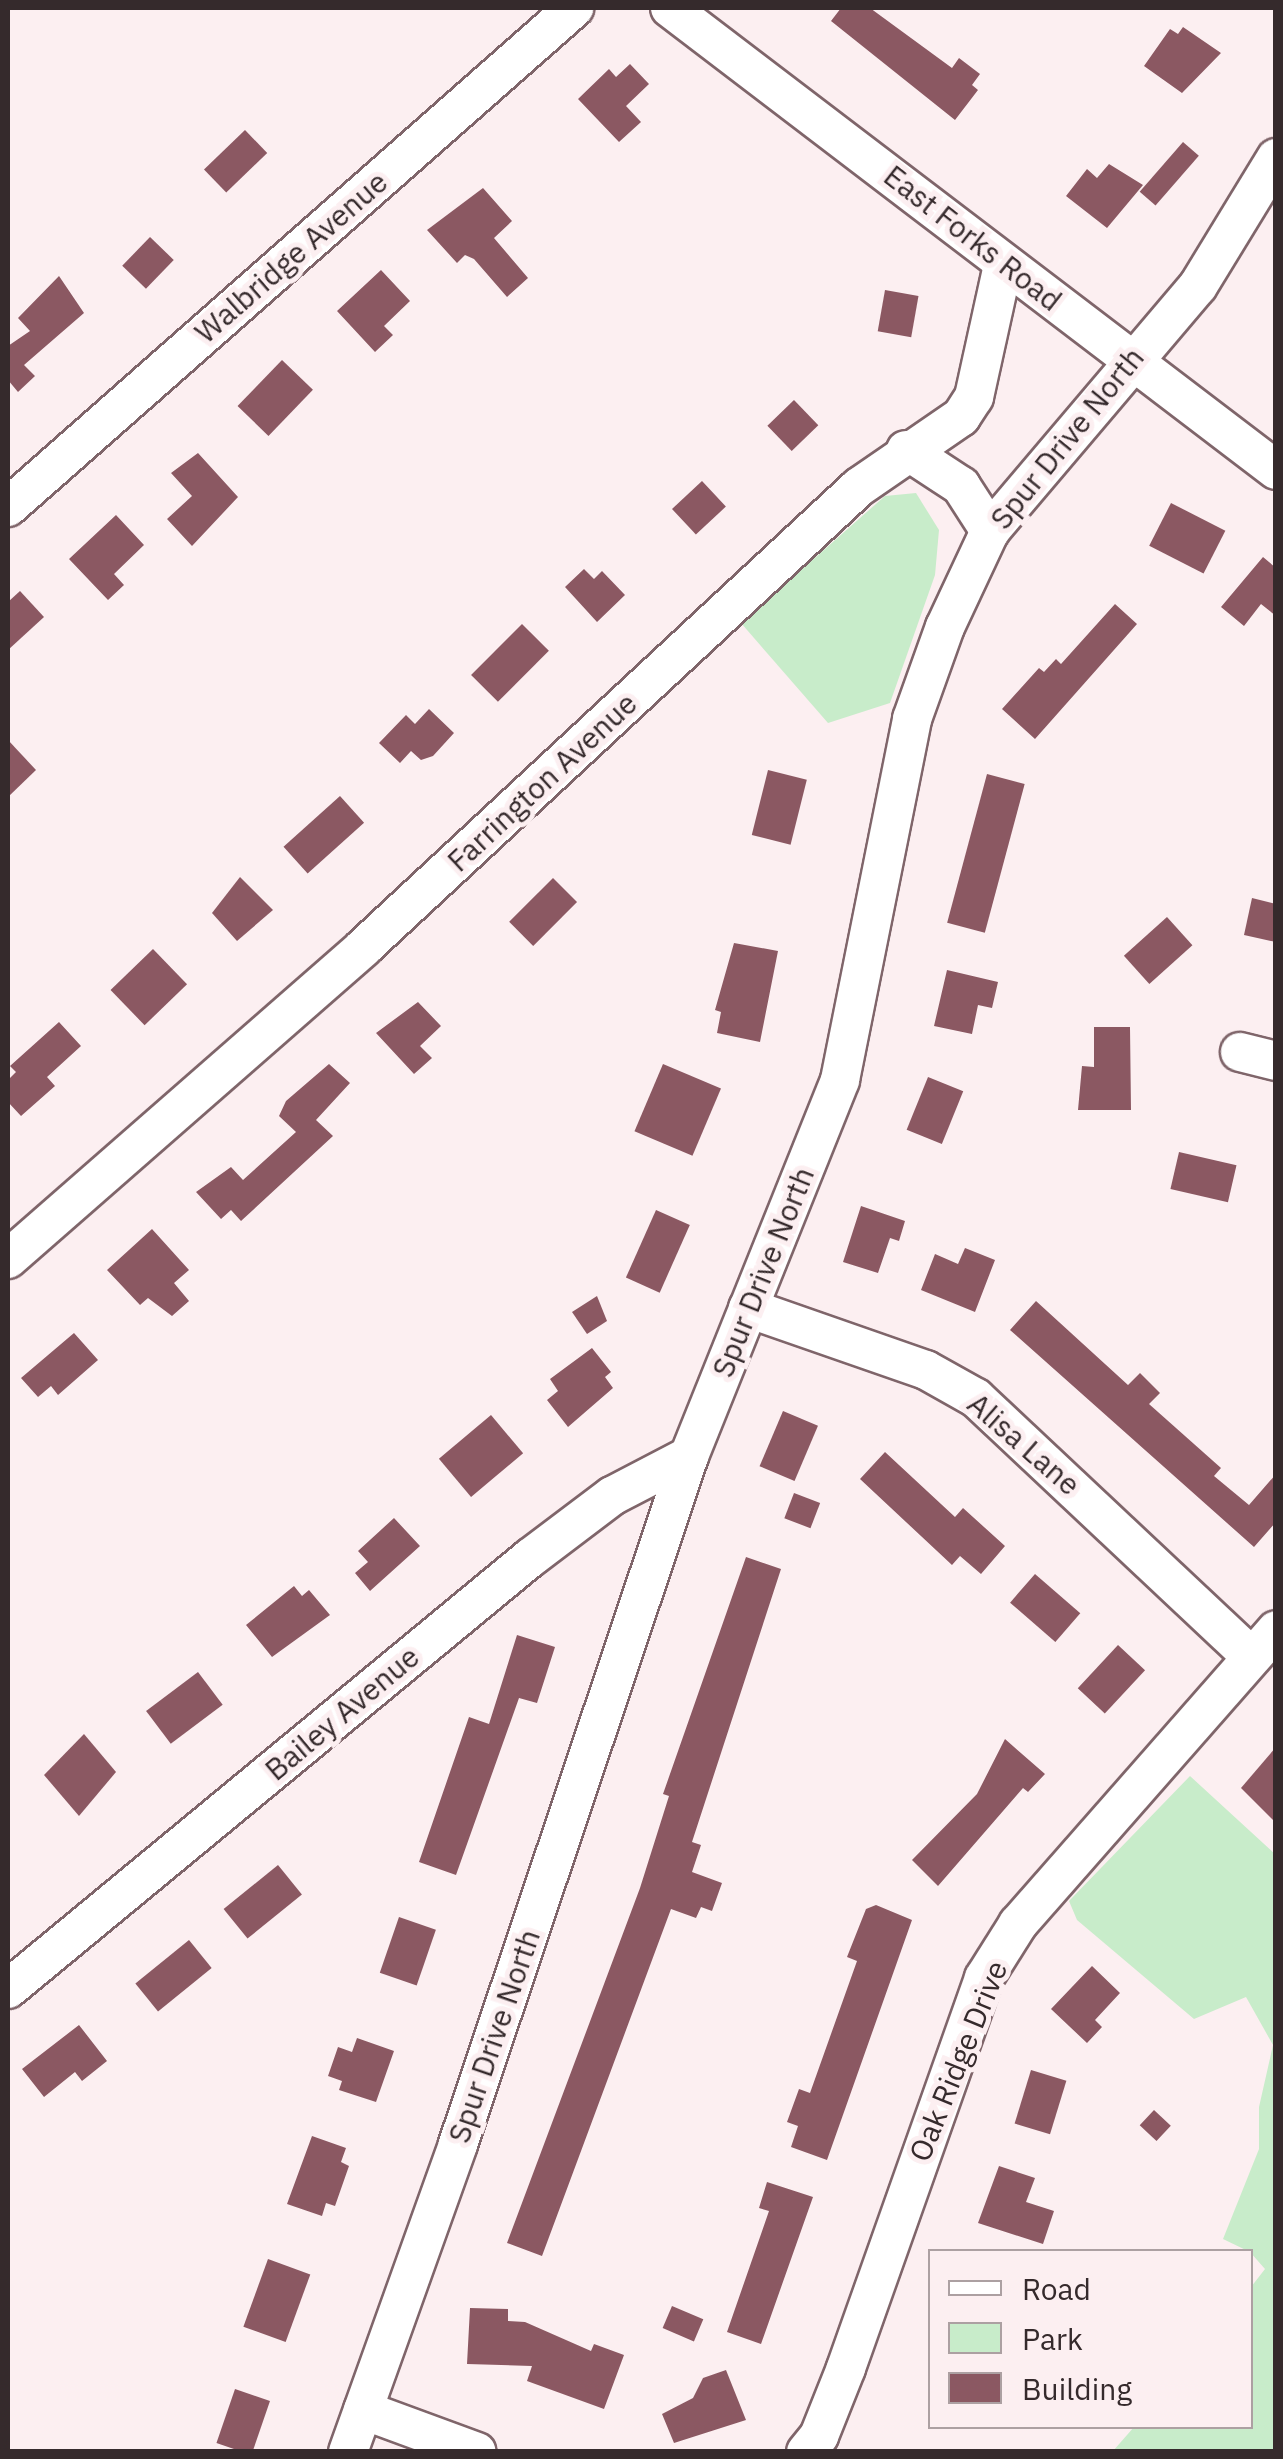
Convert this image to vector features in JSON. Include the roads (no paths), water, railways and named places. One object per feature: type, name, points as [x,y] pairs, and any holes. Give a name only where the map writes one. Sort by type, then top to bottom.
[{"type":"street","name":"Walbridge Avenue","points":[[8,508],[574,8]]},
{"type":"street","name":"East Forks Road","points":[[670,8],[981,242],[1002,265],[1276,470]]},
{"type":"street","name":"Spur Drive North","points":[[348,2452],[688,1456],[840,1080],[912,719],[990,531],[1130,358],[1198,286],[1276,158]]},
{"type":"street","points":[[962,486],[961,418],[974,397],[1002,265]]},
{"type":"street","name":"Farrington Avenue","points":[[8,1259],[364,947],[906,450],[961,418]]},
{"type":"street","points":[[906,450],[962,486],[990,531]]},
{"type":"street","name":"Alisa Lane","points":[[748,1308],[926,1370],[976,1398],[1264,1643]]},
{"type":"street","name":"Bailey Avenue","points":[[8,1989],[530,1558],[612,1496],[688,1456]]},
{"type":"street","name":"Oak Ridge Drive","points":[[806,2452],[819,2436],[846,2368],[984,1978],[1018,1924],[1264,1643]]},
{"type":"street","points":[[363,2410],[477,2452]]}]
